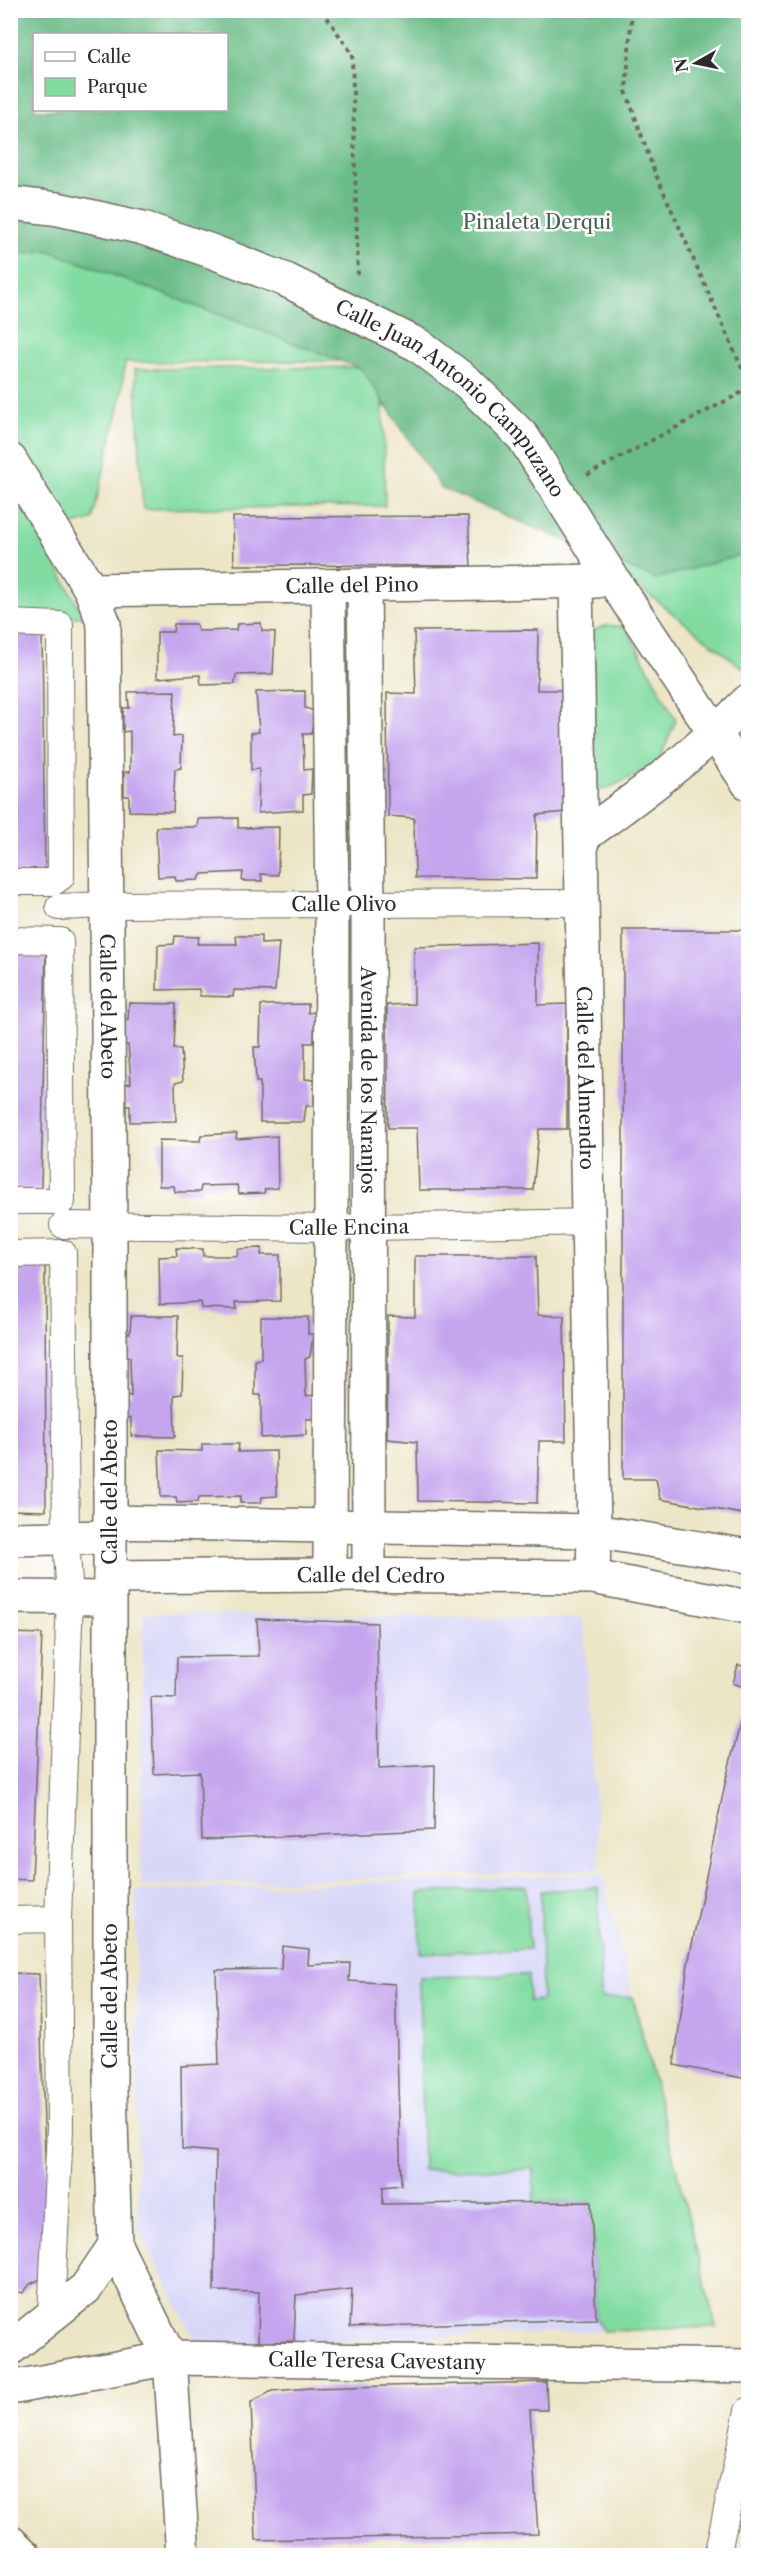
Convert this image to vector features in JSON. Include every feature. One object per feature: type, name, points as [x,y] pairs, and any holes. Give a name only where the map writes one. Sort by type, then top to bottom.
[{"type":"street","name":"Calle Juan Antonio Campuzano","points":[[10,203],[58,209],[143,228],[286,280],[418,345],[468,383],[523,437],[614,581],[748,783]]},
{"type":"street","name":"Calle del Abeto","points":[[10,460],[91,591],[104,624],[105,905],[110,1226],[110,2091],[115,2245]]},
{"type":"street","name":"Calle del Pino","points":[[91,591],[614,581]]},
{"type":"street","name":"Calle del Almendro","points":[[576,582],[589,1222],[593,1577]]},
{"type":"street","name":"Avenida de los Naranjos","points":[[364,585],[368,905],[369,1575]]},
{"type":"street","name":"Avenida de los Naranjos","points":[[328,586],[332,905],[330,1575]]},
{"type":"street","points":[[10,623],[60,625],[61,876],[59,908],[62,1213],[66,1538],[70,1598],[58,1919],[60,2129],[51,2316]]},
{"type":"street","points":[[582,837],[656,784],[716,734],[748,701]]},
{"type":"street","points":[[10,882],[54,882],[61,876]]},
{"type":"street","name":"Calle Olivo","points":[[59,908],[105,905],[583,903]]},
{"type":"street","points":[[10,940],[60,940]]},
{"type":"street","name":"Calle Encina","points":[[10,1201],[110,1226],[330,1228],[589,1222]]},
{"type":"street","points":[[10,1254],[63,1254]]},
{"type":"street","points":[[10,1539],[66,1538],[110,1529],[370,1526],[594,1531],[748,1556]]},
{"type":"street","name":"Calle del Cedro","points":[[10,1598],[70,1598],[109,1587],[330,1575],[593,1577],[748,1607]]},
{"type":"street","points":[[10,1920],[58,1919]]},
{"type":"street","points":[[10,2349],[86,2288],[115,2245],[171,2358],[183,2556]]},
{"type":"street","name":"Calle Teresa Cavestany","points":[[10,2388],[171,2358],[748,2366]]},
{"type":"street","points":[[717,2556],[748,2411]]},
{"type":"street","points":[[10,2542],[25,2556]]},
{"type":"path","points":[[322,10],[352,54],[359,314]]},
{"type":"path","points":[[632,10],[626,91],[653,168],[748,382]]},
{"type":"path","points":[[581,478],[748,389]]},
{"type":"shaded area","points":[[143,1613],[583,1619],[600,1870],[141,1886]]},
{"type":"shaded area","points":[[602,1874],[716,2327],[198,2345],[138,2229],[136,1891]]},
{"type":"green space","name":"Pinaleta Derqui","points":[[11,11],[748,11],[748,665],[743,668],[530,502],[383,405],[385,506],[143,509],[135,369],[377,367],[366,359],[125,362],[121,398],[92,520],[40,534],[84,617],[11,615]],"holes":[[[377,367],[391,376],[383,403]]]},
{"type":"green space","name":"Pinaleta Derqui","points":[[11,11],[748,11],[748,553],[656,579],[441,488],[362,369],[47,250],[11,256]]},
{"type":"green space","points":[[608,625],[626,627],[676,720],[657,765],[604,790],[593,781],[594,630]]},
{"type":"green space","points":[[526,1886],[529,1949],[420,1953],[419,1893]]},
{"type":"green space","points":[[598,1887],[601,1998],[633,1997],[716,2327],[604,2331],[596,2319],[591,2202],[534,2202],[533,2169],[423,2170],[419,1977],[528,1975],[529,2001],[542,2000],[541,1891]]},
{"type":"building","points":[[468,516],[471,566],[234,565],[233,517]]},
{"type":"building","points":[[261,623],[262,631],[275,632],[273,674],[236,675],[235,684],[201,685],[200,675],[157,678],[157,632],[173,632],[174,624],[196,624],[198,631],[236,630],[237,624]]},
{"type":"building","points":[[538,630],[537,690],[563,690],[565,812],[537,815],[536,879],[415,878],[414,818],[388,816],[387,693],[416,694],[414,631]]},
{"type":"building","points":[[10,631],[42,632],[45,875],[10,874]]},
{"type":"building","points":[[175,691],[173,737],[182,736],[181,768],[175,769],[173,812],[129,811],[129,796],[124,796],[124,772],[130,772],[130,731],[123,732],[123,708],[129,708],[128,692]]},
{"type":"building","points":[[305,691],[305,708],[315,711],[311,734],[303,734],[304,770],[312,769],[311,794],[303,795],[303,810],[258,813],[259,769],[251,770],[251,733],[259,732],[256,692]]},
{"type":"building","points":[[238,818],[238,828],[279,827],[278,875],[261,874],[262,881],[242,881],[243,872],[202,874],[198,880],[176,881],[175,876],[158,877],[156,827],[197,827],[198,819]]},
{"type":"building","points":[[623,930],[748,930],[748,1515],[660,1499],[656,1479],[623,1479]]},
{"type":"building","points":[[175,936],[199,937],[197,944],[237,944],[236,936],[261,936],[261,944],[279,943],[275,991],[234,990],[233,997],[200,996],[199,989],[157,990],[158,945],[174,944]]},
{"type":"building","points":[[538,943],[538,1005],[567,1004],[567,1129],[539,1129],[533,1190],[419,1190],[417,1128],[388,1128],[387,1005],[414,1004],[414,947]]},
{"type":"building","points":[[10,948],[46,948],[41,1190],[10,1191]]},
{"type":"building","points":[[129,1003],[176,1004],[174,1049],[181,1049],[183,1081],[175,1083],[176,1121],[130,1122],[130,1106],[125,1106],[125,1084],[131,1083],[128,1045],[123,1045],[123,1021],[128,1019]]},
{"type":"building","points":[[308,1004],[308,1013],[315,1012],[314,1043],[305,1043],[305,1079],[314,1080],[314,1106],[306,1106],[304,1122],[260,1122],[260,1082],[256,1082],[254,1047],[260,1047],[261,1005]]},
{"type":"building","points":[[237,1133],[236,1139],[277,1136],[278,1188],[265,1189],[264,1193],[239,1194],[237,1185],[201,1186],[200,1192],[175,1192],[174,1186],[159,1186],[159,1140],[200,1141],[201,1135]]},
{"type":"building","points":[[176,1248],[203,1249],[203,1256],[237,1256],[238,1249],[262,1248],[261,1255],[280,1255],[280,1301],[236,1302],[237,1309],[201,1308],[200,1302],[160,1304],[159,1257],[177,1256]]},
{"type":"building","points":[[415,1256],[536,1256],[538,1315],[564,1316],[566,1441],[539,1441],[537,1503],[418,1501],[417,1442],[387,1439],[388,1316],[415,1317]]},
{"type":"building","points":[[10,1265],[45,1266],[46,1511],[10,1510]]},
{"type":"building","points":[[131,1316],[178,1316],[177,1358],[183,1358],[182,1394],[174,1395],[175,1437],[131,1436],[131,1418],[125,1418],[125,1395],[131,1396],[130,1357],[125,1358],[124,1333],[130,1333]]},
{"type":"building","points":[[261,1317],[308,1317],[308,1334],[313,1334],[310,1357],[305,1359],[306,1396],[314,1395],[314,1419],[306,1419],[306,1435],[261,1438],[261,1395],[255,1395],[255,1360],[261,1359]]},
{"type":"building","points":[[202,1444],[239,1444],[238,1452],[276,1451],[277,1496],[262,1497],[261,1503],[240,1503],[241,1496],[199,1497],[198,1502],[177,1503],[176,1497],[161,1497],[159,1450],[202,1451]]},
{"type":"building","points":[[257,1619],[377,1623],[379,1768],[435,1765],[434,1830],[202,1840],[200,1772],[154,1774],[151,1697],[176,1698],[177,1657],[259,1656]]},
{"type":"building","points":[[10,1633],[42,1634],[32,1880],[10,1879]]},
{"type":"building","points":[[738,1665],[748,1667],[748,1689],[733,1683]]},
{"type":"building","points":[[748,1693],[748,2079],[674,2065],[688,1964],[726,1779]]},
{"type":"building","points":[[282,1946],[309,1949],[308,1965],[350,1963],[349,1981],[395,1984],[401,2185],[383,2187],[383,2204],[591,2202],[596,2319],[350,2327],[352,2289],[296,2295],[294,2341],[258,2343],[259,2292],[214,2291],[216,2152],[182,2149],[181,2066],[219,2064],[216,1970],[281,1969]]},
{"type":"building","points":[[10,1973],[39,1974],[49,2275],[30,2284],[23,2293],[10,2290]]},
{"type":"building","points":[[546,2382],[547,2410],[530,2410],[538,2534],[256,2540],[251,2402],[272,2391],[310,2388]]}]
